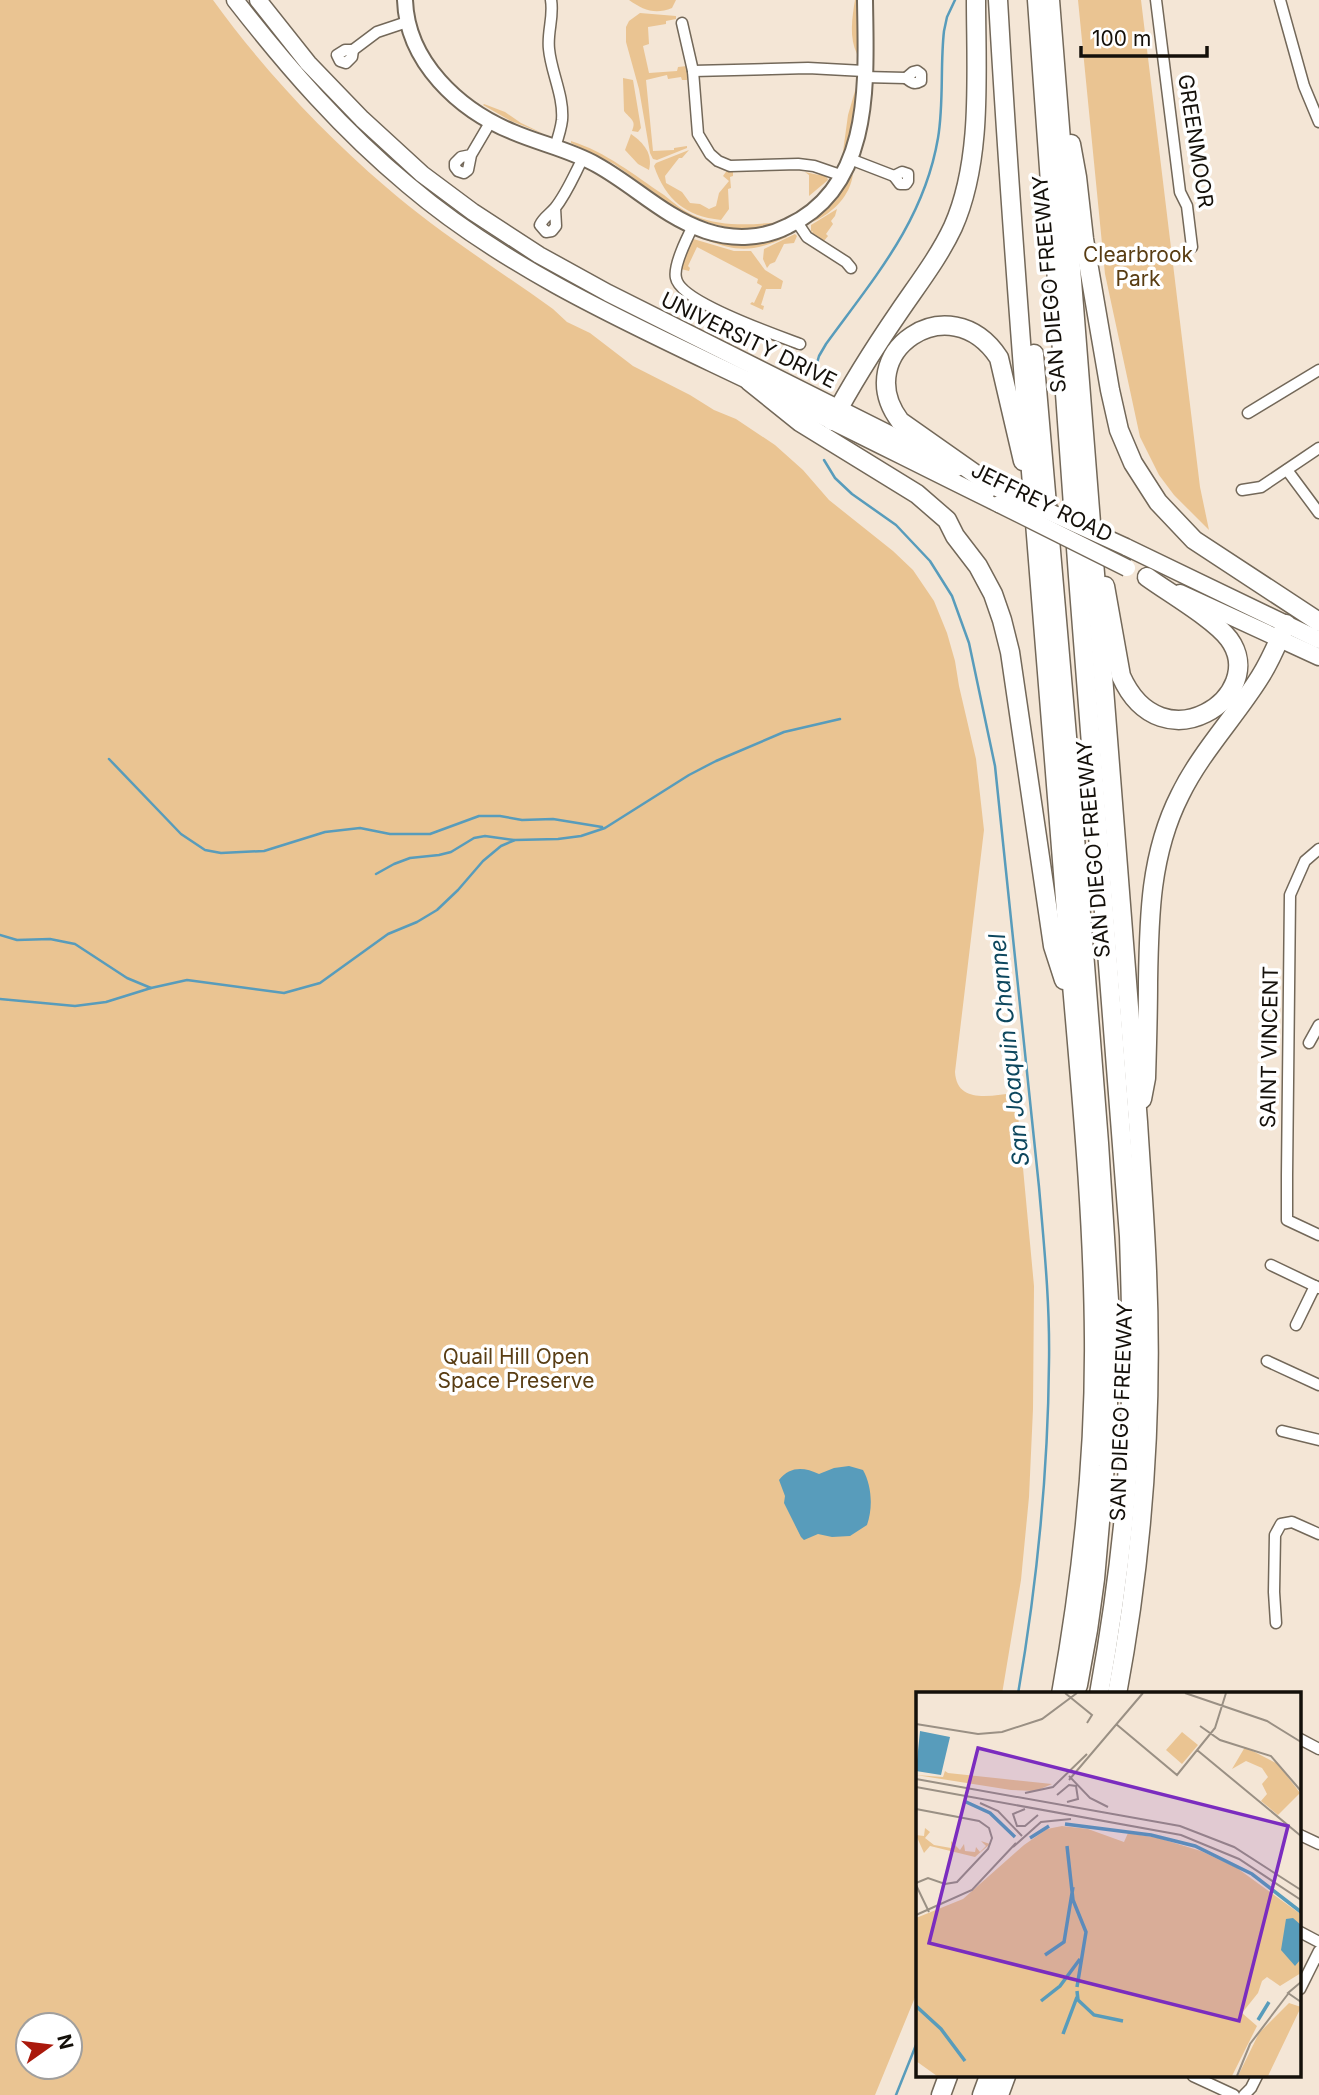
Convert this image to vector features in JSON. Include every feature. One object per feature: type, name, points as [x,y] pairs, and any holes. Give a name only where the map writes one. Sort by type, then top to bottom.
[{"type":"highway","points":[[836,414],[878,342],[940,250],[960,208],[974,140],[976,0]]},
{"type":"highway","name":"SAN DIEGO FREEWAY","points":[[998,0],[1032,495],[1092,1266],[1094,1384],[1091,1454],[1083,1546],[1061,1692]]},
{"type":"highway","points":[[1037,0],[1132,1319],[1130,1425],[1121,1548],[1112,1624],[1099,1692]]},
{"type":"highway","name":"SAN DIEGO FREEWAY","points":[[1050,0],[1138,1122],[1147,1272],[1147,1409],[1139,1540],[1117,1692]]},
{"type":"highway","points":[[1053,46],[1077,177],[1095,312],[1112,402],[1125,447],[1158,502],[1194,540],[1319,622]]},
{"type":"highway","name":"SAN DIEGO FREEWAY","points":[[1013,216],[1025,254],[1039,407],[1099,1143],[1108,1290],[1105,1466],[1095,1579],[1075,1692]]},
{"type":"highway","points":[[996,492],[900,421],[890,404],[887,386],[891,360],[903,343],[918,331],[944,325],[962,328],[977,335],[999,358],[1016,439],[1032,495]]},
{"type":"highway","points":[[748,381],[800,422],[895,479],[934,507],[947,520],[986,580],[999,608],[1010,652],[1053,946],[1073,1006]]},
{"type":"highway","points":[[1090,503],[1121,676],[1126,689],[1143,708],[1157,716],[1185,720],[1199,716],[1211,710],[1229,693],[1237,672],[1236,651],[1220,629],[1147,577]]},
{"type":"highway","points":[[1138,1122],[1146,1077],[1148,942],[1152,887],[1166,825],[1198,761],[1261,676],[1283,632]]},
{"type":"highway","points":[[941,2095],[947,2078]]},
{"type":"highway","points":[[982,2095],[988,2078]]},
{"type":"highway","points":[[999,2095],[1005,2078]]},
{"type":"main road","name":"UNIVERSITY DRIVE","points":[[235,0],[314,96],[410,187],[522,266],[748,381]]},
{"type":"main road","name":"UNIVERSITY DRIVE","points":[[258,0],[308,63],[362,118],[422,174],[473,212],[539,255],[836,414]]},
{"type":"main road","name":"JEFFREY ROAD","points":[[748,381],[836,414],[996,492],[1127,568],[1283,632],[1319,640]]},
{"type":"main road","points":[[996,492],[1126,547],[1283,632]]},
{"type":"main road","name":"JEFFREY ROAD","points":[[1283,632],[1319,657]]},
{"type":"street","points":[[405,0],[407,22],[416,49],[436,77],[464,103],[511,131],[583,158],[616,176],[650,202],[693,226],[727,236],[755,236],[797,222],[821,206],[843,176],[860,121],[865,0]]},
{"type":"street","points":[[551,0],[549,51],[562,109],[555,147]]},
{"type":"street","name":"GREENMOOR","points":[[1156,0],[1180,192],[1187,206],[1192,247]]},
{"type":"street","points":[[1280,0],[1304,86],[1319,122]]},
{"type":"street","points":[[353,50],[377,33],[407,22]]},
{"type":"street","points":[[682,23],[693,71],[698,134],[710,154],[730,166],[797,164],[814,166],[843,176]]},
{"type":"street","points":[[693,71],[808,68],[906,78]]},
{"type":"street","points":[[471,155],[491,121]]},
{"type":"street","points":[[555,208],[583,158]]},
{"type":"street","points":[[850,159],[894,176]]},
{"type":"street","points":[[797,222],[807,237],[851,268]]},
{"type":"street","points":[[693,226],[676,271],[678,285],[713,308],[800,344]]},
{"type":"street","points":[[1248,413],[1319,370]]},
{"type":"street","points":[[1242,490],[1261,487],[1319,448]]},
{"type":"street","points":[[1287,470],[1319,513]]},
{"type":"street","name":"SAINT VINCENT","points":[[1319,849],[1306,861],[1290,895],[1287,1220],[1319,1235]]},
{"type":"street","name":"SAINT VINCENT","points":[[1309,1043],[1319,1024]]},
{"type":"street","points":[[1271,1265],[1317,1287],[1296,1325]]},
{"type":"street","points":[[1267,1361],[1319,1385]]},
{"type":"street","points":[[1282,1431],[1319,1440]]},
{"type":"street","points":[[1276,1623],[1275,1535],[1281,1524],[1292,1522],[1319,1534]]},
{"type":"street","points":[[1302,1740],[1319,1749]]},
{"type":"street","points":[[1302,1836],[1319,1844]]},
{"type":"street","points":[[1302,1933],[1319,1942]]},
{"type":"street","points":[[1302,1985],[1319,1951]]},
{"type":"street","points":[[1197,2078],[1234,2095]]},
{"type":"street","points":[[1244,2095],[1256,2078]]},
{"type":"green space","name":"Quail Hill Open Space Preserve","points":[[0,0],[213,0],[294,98],[362,166],[406,204],[553,309],[567,322],[590,333],[633,366],[736,419],[775,445],[803,470],[829,500],[913,570],[934,601],[955,661],[976,759],[984,830],[955,1072],[957,1082],[969,1094],[987,1096],[1016,1093],[1034,1286],[1033,1409],[1029,1497],[1021,1580],[1002,1692],[916,1692],[916,1995],[875,2095],[0,2095]]},
{"type":"green space","points":[[629,0],[676,0],[672,8],[655,11],[644,9]]},
{"type":"green space","points":[[857,0],[857,54],[852,35]]},
{"type":"green space","name":"Clearbrook Park","points":[[1078,0],[1141,0],[1200,487],[1209,530],[1174,495],[1159,475],[1140,437],[1105,274]]},
{"type":"green space","points":[[640,13],[676,16],[676,19],[666,21],[666,24],[648,27],[649,44],[643,46],[649,73],[677,71],[678,67],[687,66],[687,80],[682,80],[681,77],[668,79],[667,75],[646,80],[653,151],[687,146],[657,160],[653,159],[650,153],[639,89],[626,42],[626,27],[629,21]]},
{"type":"green space","points":[[623,78],[633,80],[641,128],[638,132],[632,131],[633,122],[624,111]]},
{"type":"green space","points":[[857,84],[852,126],[842,159],[848,115]]},
{"type":"green space","points":[[484,104],[505,112],[544,134],[511,121]]},
{"type":"green space","points":[[631,134],[646,149],[650,159],[649,170],[638,164],[625,150]]},
{"type":"green space","points":[[571,141],[608,158],[683,209],[705,220],[726,224],[779,222],[744,229],[709,223],[686,214],[614,164]]},
{"type":"green space","points":[[689,150],[665,176],[666,183],[682,192],[690,203],[709,209],[716,206],[719,193],[729,181],[723,176],[728,169],[733,171],[733,176],[730,177],[731,188],[728,189],[729,209],[721,220],[697,215],[678,204],[659,178],[654,166],[656,163]]},
{"type":"green space","points":[[805,172],[819,175],[822,172],[828,180],[809,196],[809,175]]},
{"type":"green space","points":[[853,174],[840,202],[813,222],[837,199]]},
{"type":"green space","points":[[837,209],[824,241],[811,232],[811,225]]},
{"type":"green space","points":[[795,234],[797,236],[794,243],[784,244],[775,262],[767,268],[763,259],[764,249]]},
{"type":"green space","points":[[786,236],[766,245],[747,249],[728,247],[706,240],[746,245]]},
{"type":"green space","points":[[690,238],[734,251],[751,251],[765,270],[783,281],[781,289],[766,289],[761,305],[764,306],[763,310],[750,304],[754,303],[762,286],[757,283],[758,279],[697,247],[688,266],[689,271],[681,269]]},
{"type":"water","points":[[849,1466],[863,1470],[868,1483],[871,1504],[867,1525],[850,1536],[832,1537],[818,1534],[804,1540],[784,1503],[785,1496],[779,1480],[793,1470],[803,1469],[819,1474]]},
{"type":"waterway","name":"San Joaquin Channel","points":[[813,377],[819,356],[826,344],[879,272],[921,196],[938,138],[944,31],[955,0]]},
{"type":"waterway","name":"San Joaquin Channel","points":[[824,460],[835,478],[852,494],[896,525],[930,561],[952,596],[969,643],[995,766],[1039,1187],[1049,1318],[1044,1487],[1031,1611],[1018,1692]]},
{"type":"waterway","points":[[0,999],[75,1006],[106,1002],[187,980],[284,993],[320,983],[388,934],[437,910],[483,861],[501,846],[515,840],[581,836],[605,828],[716,761],[784,732],[840,719]]},
{"type":"waterway","points":[[109,759],[181,834],[205,850],[221,853],[264,851],[325,832],[360,828],[390,834],[430,834],[479,816],[522,820],[553,819],[602,827]]},
{"type":"waterway","points":[[376,874],[410,858],[451,852],[474,838],[485,836],[514,840]]},
{"type":"waterway","points":[[0,935],[17,940],[50,939],[75,944],[127,978],[151,988]]},
{"type":"waterway","name":"San Joaquin Channel","points":[[896,2095],[916,2045]]}]
